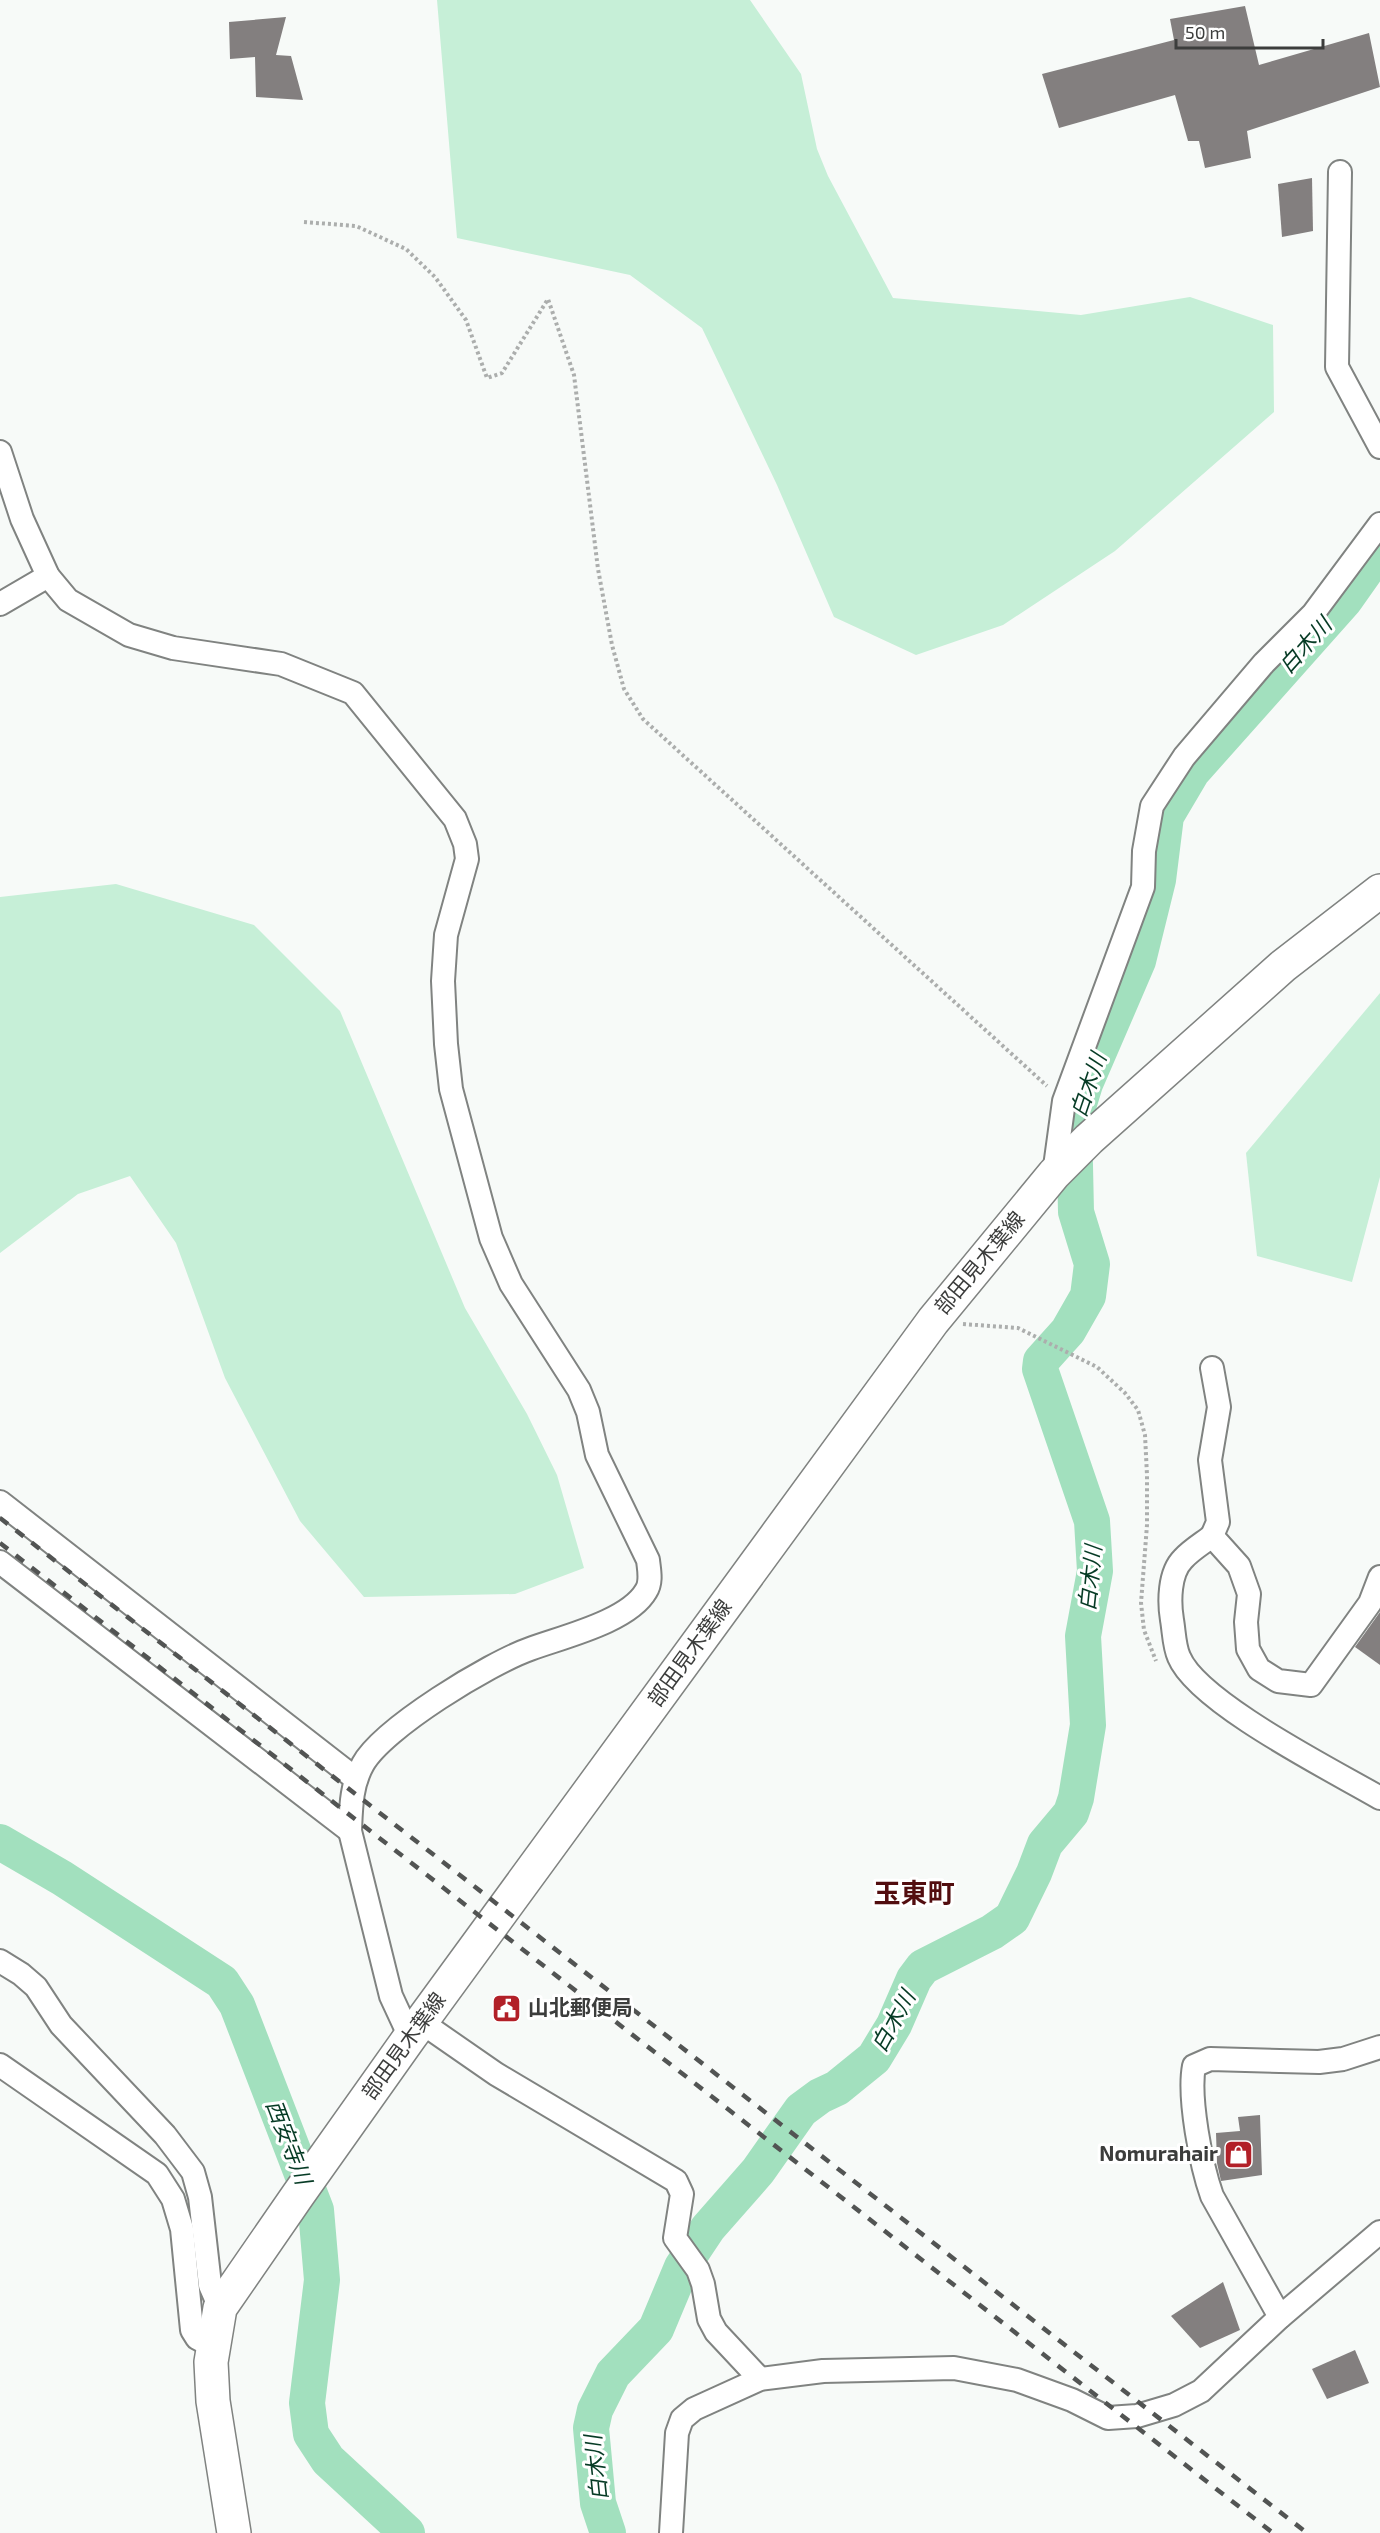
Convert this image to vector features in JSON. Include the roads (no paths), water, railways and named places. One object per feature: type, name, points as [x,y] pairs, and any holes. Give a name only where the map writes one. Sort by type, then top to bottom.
[{"type":"main road","name":"部田見木葉線","points":[[234,2533],[213,2401],[211,2362],[220,2308],[298,2195],[416,2029],[933,1321],[1060,1169],[1089,1139],[1283,966],[1380,891]]},
{"type":"street","points":[[1340,172],[1337,367],[1380,447]]},
{"type":"street","points":[[0,452],[22,519],[48,576],[68,600],[129,635],[173,648],[281,664],[353,693],[455,819],[465,844],[467,867],[446,935],[443,981],[446,1044],[452,1089],[491,1238],[512,1284],[579,1390],[588,1412],[597,1455],[648,1560],[650,1578],[646,1592],[627,1609],[585,1630],[527,1650],[472,1677],[396,1729],[364,1762],[356,1779],[351,1803],[351,1830],[391,1996],[416,2029],[676,2181],[682,2194],[675,2238],[698,2270],[703,2283],[709,2319],[716,2332],[760,2379]]},
{"type":"street","points":[[1060,1169],[1064,1101],[1143,887],[1144,851],[1152,806],[1185,757],[1264,663],[1313,614],[1380,524]]},
{"type":"street","points":[[0,604],[48,576]]},
{"type":"street","points":[[1212,1368],[1219,1407],[1210,1460],[1218,1522],[1212,1536],[1182,1560],[1173,1579],[1171,1611],[1179,1656],[1199,1684],[1256,1725],[1312,1761],[1380,1798]]},
{"type":"street","points":[[0,1502],[356,1779]]},
{"type":"street","points":[[1212,1536],[1239,1566],[1249,1594],[1246,1622],[1248,1649],[1260,1669],[1278,1681],[1311,1685],[1370,1603],[1380,1577]]},
{"type":"street","points":[[0,1562],[351,1830]]},
{"type":"street","points":[[0,1961],[36,1987],[61,2025],[165,2135],[193,2172],[200,2197],[210,2285],[220,2308]]},
{"type":"street","points":[[1280,2317],[1212,2196],[1206,2178],[1191,2083],[1194,2066],[1210,2058],[1319,2062],[1343,2059],[1380,2047]]},
{"type":"street","points":[[0,2065],[157,2174],[173,2199],[182,2229],[192,2330],[197,2338],[214,2346]]},
{"type":"street","points":[[671,2533],[677,2433],[682,2419],[694,2409],[760,2379],[823,2371],[954,2368],[1017,2380],[1072,2400],[1108,2418],[1137,2416],[1174,2405],[1201,2391],[1280,2317],[1380,2232]]},
{"type":"waterway","name":"白木川","points":[[608,2533],[598,2503],[591,2428],[595,2410],[613,2374],[656,2329],[682,2267],[708,2228],[758,2171],[801,2110],[820,2096],[837,2088],[874,2058],[894,2025],[914,1979],[923,1967],[992,1932],[1012,1918],[1045,1844],[1071,1813],[1076,1798],[1088,1725],[1083,1636],[1095,1571],[1092,1521],[1040,1369],[1041,1361],[1068,1331],[1088,1296],[1092,1264],[1076,1212],[1074,1120],[1085,1084],[1138,961],[1158,880],[1166,816],[1192,772],[1345,600],[1380,550]]},
{"type":"waterway","name":"西安寺川","points":[[0,1842],[62,1878],[222,1982],[237,2005],[316,2210],[322,2280],[307,2403],[311,2434],[328,2460],[407,2533]]},
{"type":"railway","points":[[0,1518],[1307,2533]]},
{"type":"railway","points":[[0,1543],[1273,2533]]},
{"type":"place","name":"山北郵便局","points":[[507,2008]]},
{"type":"place","name":"Nomurahair","points":[[1239,2154]]},
{"type":"district","name":"玉東町","points":[[914,1894]]}]
